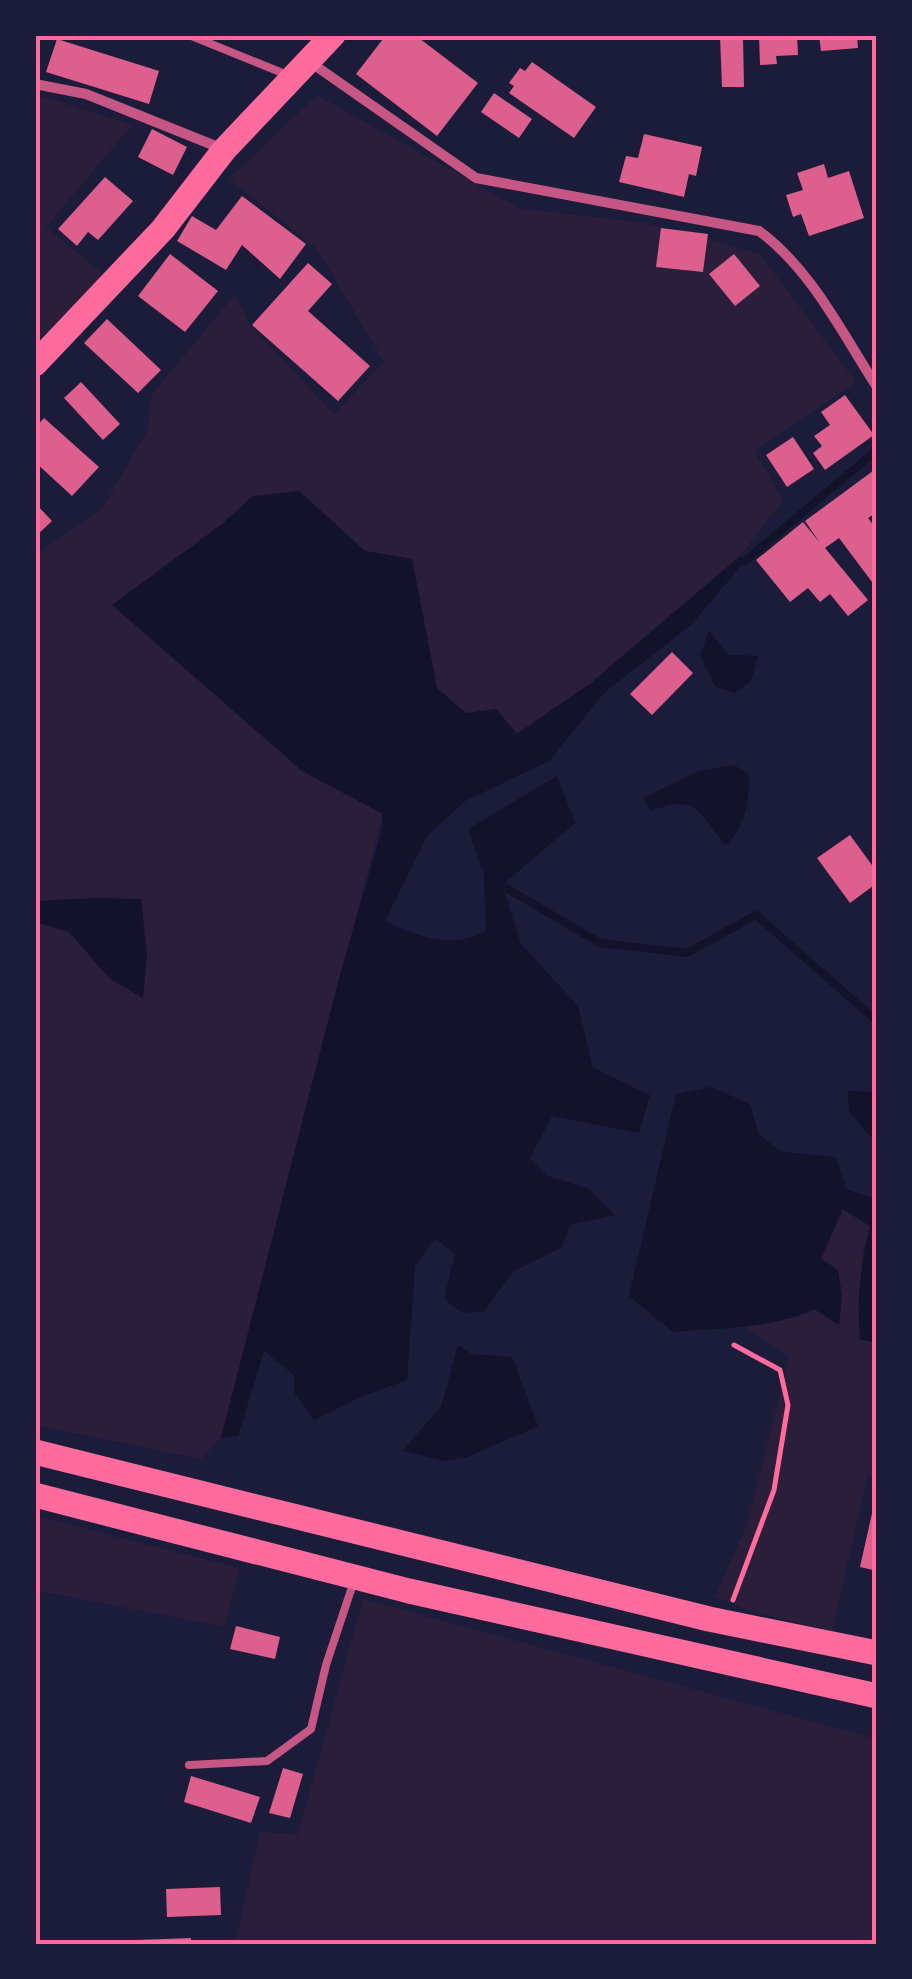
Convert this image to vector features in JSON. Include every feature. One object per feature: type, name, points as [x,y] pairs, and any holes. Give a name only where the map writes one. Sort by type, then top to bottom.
[{"type":"main road","points":[[35,364],[163,230],[224,150],[333,35]]},
{"type":"main road","points":[[35,1452],[725,1622],[877,1653]]},
{"type":"main road","points":[[35,1494],[356,1577],[877,1696]]},
{"type":"street","points":[[301,69],[476,178],[759,231],[776,243],[801,271],[877,386]]},
{"type":"street","points":[[35,84],[86,94],[224,150]]},
{"type":"lane","points":[[189,35],[301,69]]},
{"type":"lane","points":[[189,1765],[267,1760],[311,1729],[326,1664],[356,1577]]},
{"type":"path","points":[[725,1622],[774,1490],[788,1405],[780,1370],[734,1345]]},
{"type":"shaded area","points":[[317,95],[519,208],[645,223],[760,254],[856,382],[754,451],[783,500],[740,556],[591,683],[517,734],[466,713],[437,688],[412,559],[365,551],[299,491],[253,496],[222,524],[302,771],[383,813],[221,1438],[201,1459],[35,1425],[35,555],[103,507],[147,431],[152,394],[235,294],[250,325],[334,414],[384,362],[317,249],[229,179]]},
{"type":"shaded area","points":[[42,96],[132,125],[46,227],[103,274],[35,346],[35,99]]},
{"type":"shaded area","points":[[299,491],[365,551],[412,559],[437,688],[466,713],[496,709],[517,734],[591,683],[740,556],[745,561],[691,625],[605,692],[549,761],[465,801],[427,836],[385,921],[435,939],[460,940],[486,931],[484,875],[468,829],[557,776],[575,823],[502,885],[521,944],[578,1006],[593,1068],[650,1095],[639,1133],[552,1116],[530,1158],[548,1176],[589,1189],[615,1215],[570,1225],[561,1248],[514,1271],[484,1311],[462,1313],[444,1299],[455,1254],[435,1238],[415,1267],[407,1380],[314,1420],[294,1392],[294,1375],[264,1351],[238,1436],[221,1438],[383,814],[302,771],[112,605],[222,524],[253,496]]},
{"type":"shaded area","points":[[709,631],[729,655],[758,656],[751,681],[734,693],[715,686],[700,656]]},
{"type":"shaded area","points":[[734,765],[749,774],[748,795],[742,822],[725,846],[696,809],[678,804],[651,811],[643,798],[699,771]]},
{"type":"shaded area","points":[[141,899],[147,955],[143,998],[110,979],[69,932],[35,922],[35,901]]},
{"type":"shaded area","points":[[711,1087],[750,1104],[759,1135],[782,1152],[836,1157],[847,1190],[873,1198],[876,1143],[849,1111],[848,1091],[877,1092],[877,1343],[860,1339],[859,1325],[860,1282],[870,1226],[843,1209],[821,1258],[838,1270],[842,1296],[839,1325],[814,1309],[763,1324],[673,1332],[629,1296],[676,1094]]},
{"type":"shaded area","points":[[842,1209],[870,1226],[863,1252],[860,1339],[877,1343],[877,1478],[868,1474],[832,1631],[753,1612],[715,1597],[747,1525],[789,1357],[743,1326],[798,1317],[815,1309],[838,1325],[821,1258]]},
{"type":"shaded area","points":[[458,1345],[471,1354],[512,1357],[538,1426],[467,1457],[445,1461],[402,1451],[441,1407]]},
{"type":"shaded area","points":[[35,1516],[240,1568],[224,1627],[35,1590]]},
{"type":"shaded area","points":[[363,1599],[877,1739],[877,1944],[235,1944],[260,1832],[298,1834]]},
{"type":"building","points":[[386,35],[415,35],[478,83],[437,136],[356,74]]},
{"type":"building","points":[[759,35],[797,35],[798,55],[776,56],[777,64],[760,65]]},
{"type":"building","points":[[819,35],[857,35],[858,48],[821,51]]},
{"type":"building","points":[[720,36],[743,36],[744,87],[722,87]]},
{"type":"building","points":[[57,39],[159,71],[149,104],[46,72]]},
{"type":"building","points":[[532,62],[596,107],[574,138],[509,93],[514,86],[509,83],[520,68],[525,71]]},
{"type":"building","points":[[494,93],[532,119],[519,138],[481,112]]},
{"type":"building","points":[[152,129],[187,147],[173,175],[138,157]]},
{"type":"building","points":[[644,134],[702,147],[696,176],[689,174],[684,197],[619,182],[626,156],[638,158]]},
{"type":"building","points":[[824,164],[828,178],[849,171],[864,218],[809,236],[801,214],[793,217],[786,195],[803,190],[797,173]]},
{"type":"building","points":[[105,177],[133,201],[98,240],[88,232],[77,246],[58,229]]},
{"type":"building","points":[[242,196],[306,244],[280,279],[242,245],[226,270],[177,241],[192,216],[216,230]]},
{"type":"building","points":[[661,228],[708,234],[703,272],[656,267]]},
{"type":"building","points":[[170,254],[218,291],[185,332],[138,296]]},
{"type":"building","points":[[734,254],[760,286],[735,306],[709,274]]},
{"type":"building","points":[[308,263],[332,284],[308,311],[370,366],[338,401],[252,325]]},
{"type":"building","points":[[107,319],[161,370],[138,393],[84,343]]},
{"type":"building","points":[[81,382],[120,424],[103,440],[64,398]]},
{"type":"building","points":[[845,395],[874,435],[825,470],[813,453],[822,446],[814,436],[830,425],[821,412]]},
{"type":"building","points":[[44,418],[99,467],[72,496],[35,462],[35,428]]},
{"type":"building","points":[[793,437],[814,469],[787,487],[766,455]]},
{"type":"building","points":[[877,468],[877,512],[868,518],[877,530],[877,584],[839,538],[825,548],[868,600],[848,616],[830,594],[820,602],[808,588],[790,602],[756,560],[803,522],[820,543],[805,521]]},
{"type":"building","points":[[35,503],[52,521],[35,537]]},
{"type":"building","points":[[672,652],[693,673],[652,715],[630,694]]},
{"type":"building","points":[[850,835],[877,872],[877,883],[850,903],[817,858]]},
{"type":"building","points":[[873,1509],[877,1510],[877,1571],[860,1567]]},
{"type":"building","points":[[236,1626],[280,1637],[275,1659],[230,1649]]},
{"type":"building","points":[[283,1768],[303,1774],[290,1818],[269,1813]]},
{"type":"building","points":[[191,1776],[260,1797],[251,1823],[184,1802]]},
{"type":"building","points":[[220,1887],[221,1915],[167,1917],[166,1889]]},
{"type":"building","points":[[191,1938],[191,1944],[136,1944],[136,1940]]},
{"type":"waterway","points":[[745,561],[877,450]]},
{"type":"waterway","points":[[501,885],[600,943],[687,953],[756,915],[877,1021]]}]
